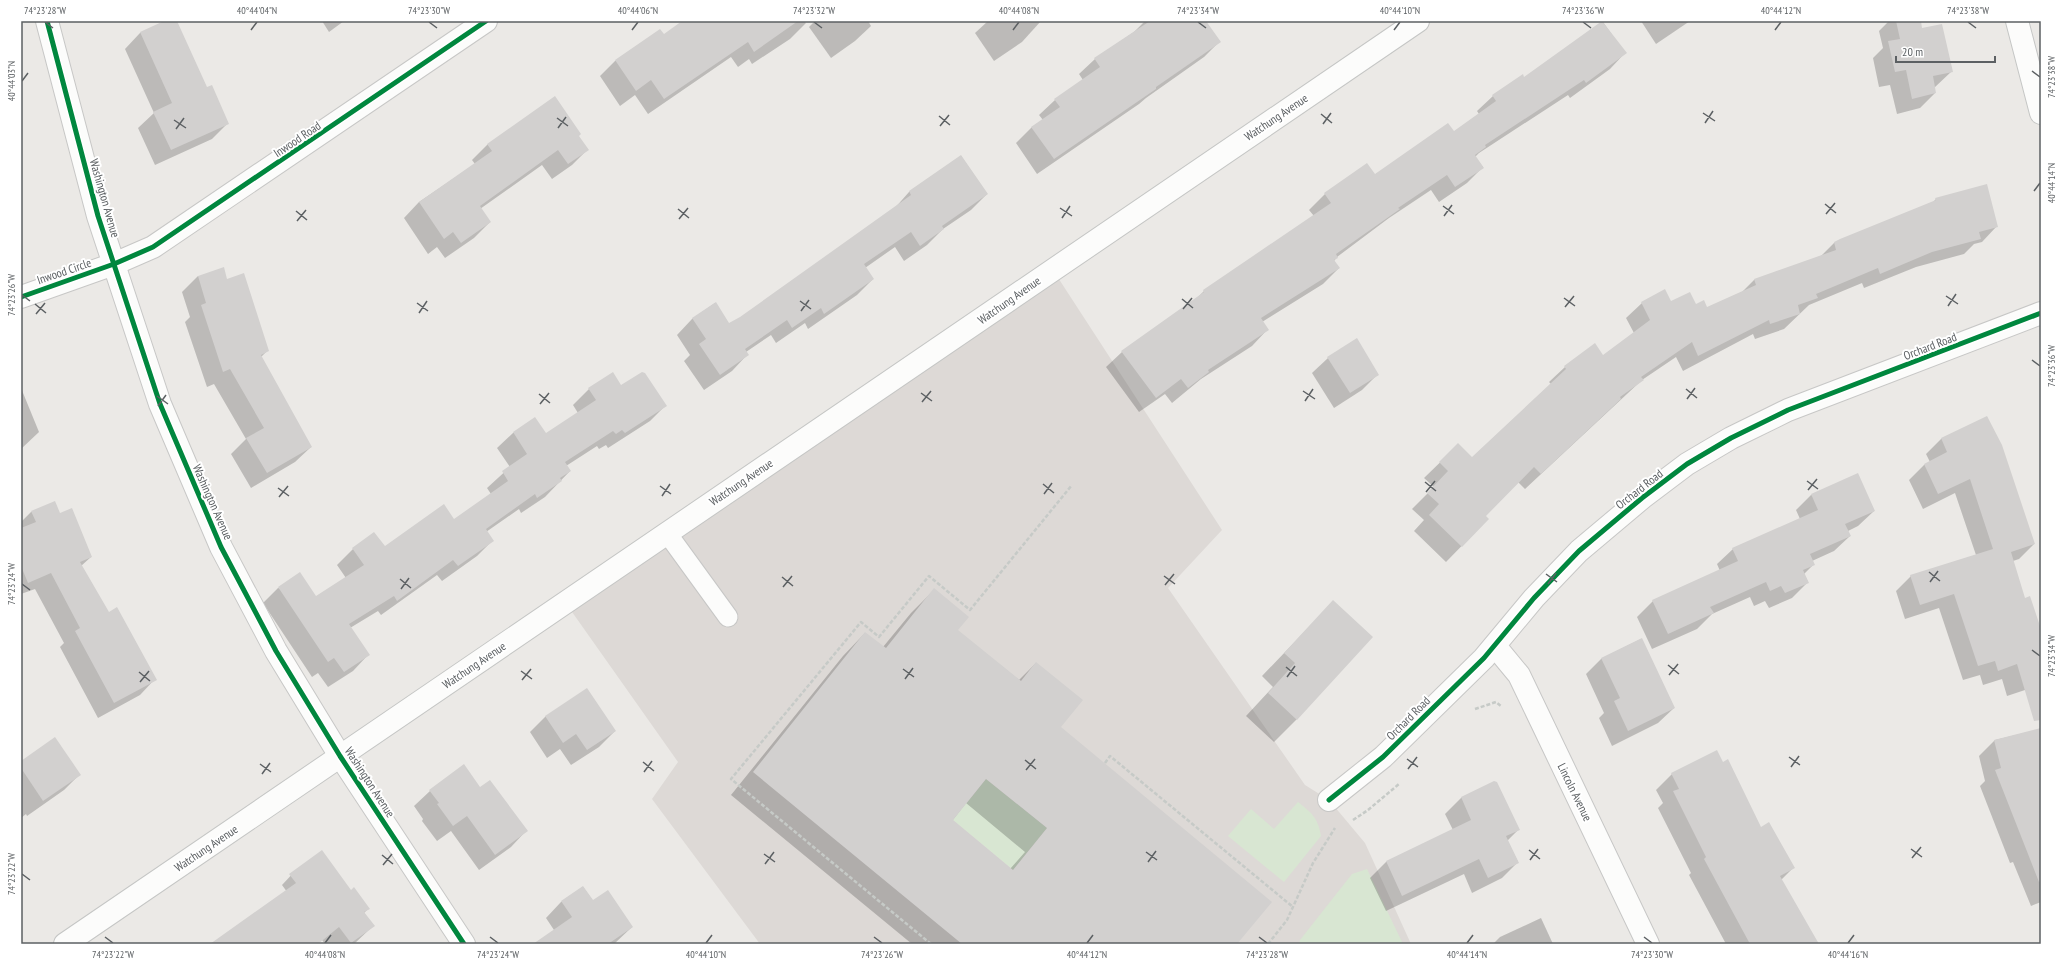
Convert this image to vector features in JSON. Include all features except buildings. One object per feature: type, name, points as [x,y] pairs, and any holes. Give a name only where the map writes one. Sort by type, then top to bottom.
[{"type":"street","name":"Washington Avenue","points":[[47,21],[98,216],[160,404],[222,547],[276,651],[340,756],[464,944]]},
{"type":"street","name":"Inwood Road","points":[[114,264],[153,247],[486,21]]},
{"type":"street","name":"Watchung Avenue","points":[[65,944],[1418,21]]},
{"type":"street","points":[[2017,21],[2041,113]]},
{"type":"street","name":"Inwood Circle","points":[[21,297],[114,264]]},
{"type":"street","name":"Orchard Road","points":[[1333,797],[1383,757],[1484,658],[1534,598],[1579,551],[1642,498],[1687,464],[1731,438],[1788,410],[2041,313]]},
{"type":"street","name":"Lincoln Avenue","points":[[1495,646],[1520,675],[1648,944]]},
{"type":"lane","points":[[667,533],[728,617]]},
{"type":"path","points":[[931,944],[731,779],[861,622],[879,638],[929,576],[970,610],[1072,485]]},
{"type":"path","points":[[1471,711],[1480,706],[1496,702],[1504,708]]},
{"type":"path","points":[[1105,763],[1110,756],[1293,907]]},
{"type":"path","points":[[1350,822],[1368,810],[1402,780]]},
{"type":"path","points":[[1268,944],[1287,920],[1313,863],[1337,825],[1339,815],[1333,797]]},
{"type":"shaded area","points":[[1053,270],[1222,530],[1168,588],[1305,785],[1329,800],[1365,843],[1411,944],[760,944],[652,799],[678,762],[565,602]]},
{"type":"green space","points":[[859,742],[941,773],[971,798],[986,779],[1047,828],[1013,870]]},
{"type":"green space","points":[[1298,802],[1314,816],[1321,836],[1284,882],[1228,836],[1251,809],[1274,829]]},
{"type":"green space","points":[[1367,869],[1403,944],[1299,944],[1300,940],[1352,874]]},
{"type":"cycle path","points":[[47,21],[98,216],[160,404],[221,547],[276,651],[340,756],[464,944]]},
{"type":"cycle path","points":[[21,297],[114,264],[153,247],[486,21]]},
{"type":"cycle path","points":[[1329,800],[1383,757],[1484,658],[1534,598],[1579,551],[1642,498],[1687,464],[1731,438],[1788,410],[2041,313]]}]
